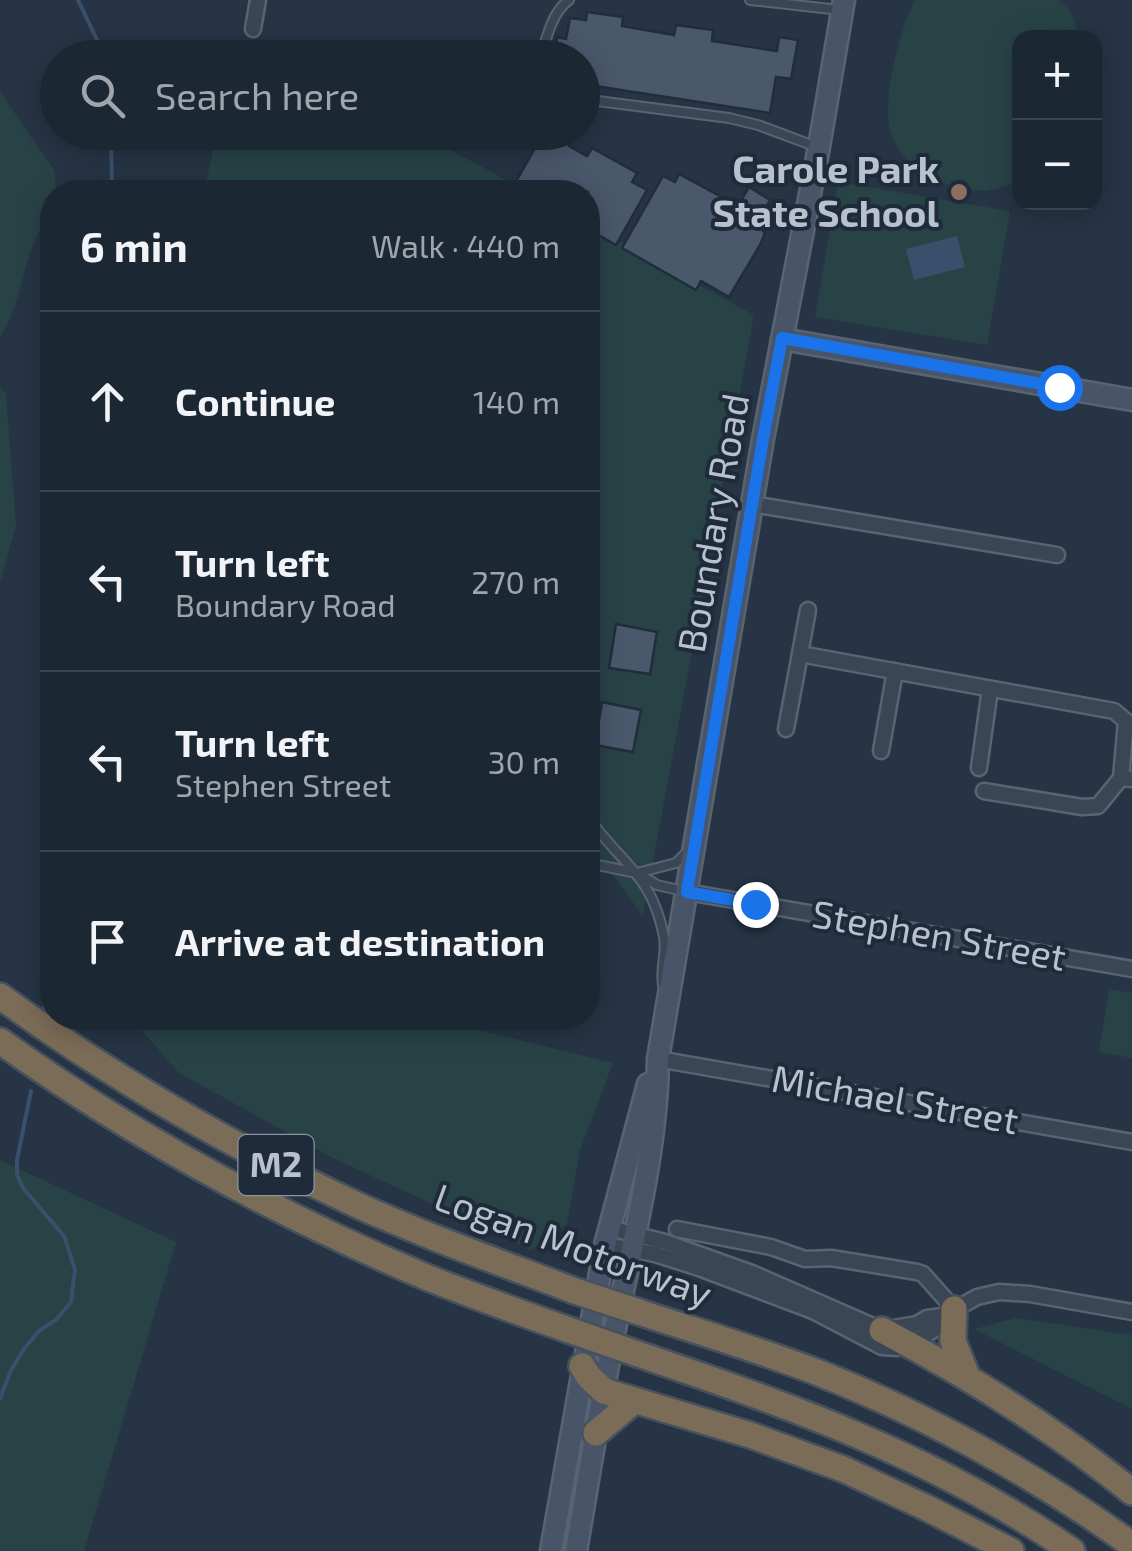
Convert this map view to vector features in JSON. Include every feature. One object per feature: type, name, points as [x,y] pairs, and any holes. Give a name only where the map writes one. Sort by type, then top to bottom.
[{"type":"highway","name":"Logan Motorway","points":[[0,996],[40,1023]]},
{"type":"highway","name":"Logan Motorway","points":[[50,1030],[192,1120],[292,1173],[410,1228],[575,1291],[817,1372],[908,1412],[1004,1461],[1132,1545]]},
{"type":"highway","name":"Logan Motorway","points":[[0,1041],[120,1120],[277,1206],[428,1278],[856,1433],[971,1490],[1072,1551]]},
{"type":"highway","points":[[948,1312],[953,1341],[966,1376]]},
{"type":"highway","points":[[882,1330],[966,1376],[1059,1436],[1132,1492]]},
{"type":"highway","points":[[582,1366],[604,1391],[750,1435],[843,1470],[1011,1551]]},
{"type":"highway","points":[[596,1433],[634,1400]]},
{"type":"main road","name":"Boundary Road","points":[[576,1551],[634,1242],[657,1098],[658,1059],[752,504],[843,5]]},
{"type":"main road","points":[[782,338],[1132,400]]},
{"type":"main road","name":"Boundary Road","points":[[551,1551],[607,1237],[644,1096],[658,1059]]},
{"type":"street","points":[[254,29],[258,0]]},
{"type":"street","points":[[752,504],[1056,555]]},
{"type":"street","points":[[786,729],[808,610]]},
{"type":"street","points":[[800,654],[1114,711],[1126,721],[1126,779],[1098,806],[1082,808],[984,792]]},
{"type":"street","points":[[881,751],[895,672]]},
{"type":"street","points":[[979,768],[990,689]]},
{"type":"street","name":"Stephen Street","points":[[687,892],[1132,969]]},
{"type":"street","name":"Michael Street","points":[[658,1059],[1132,1142]]},
{"type":"street","points":[[677,1229],[771,1247],[806,1259],[831,1258],[917,1272],[923,1274],[948,1312]]},
{"type":"street","points":[[607,1237],[664,1242],[782,1284],[882,1330],[907,1327],[988,1294],[1013,1293],[1132,1312]]},
{"type":"street","points":[[634,1242],[655,1254],[813,1311],[876,1346],[909,1345],[935,1328],[948,1312]]},
{"type":"lane","points":[[546,40],[562,5],[570,0]]},
{"type":"lane","points":[[750,0],[843,5]]},
{"type":"lane","points":[[600,101],[729,118],[819,147]]},
{"type":"lane","points":[[600,831],[652,894],[665,943],[661,974],[668,1004]]},
{"type":"lane","points":[[637,873],[676,863],[695,846]]},
{"type":"lane","points":[[600,865],[637,873],[657,885],[687,892]]},
{"type":"green space","points":[[915,0],[1059,0],[1071,12],[1077,30],[1012,30],[1012,184],[974,190],[943,183],[916,168],[896,144],[890,129],[888,100],[898,45]]},
{"type":"green space","points":[[0,92],[54,170],[55,180],[40,180],[40,230],[16,304],[0,337]]},
{"type":"green space","points":[[213,150],[451,150],[507,180],[207,180]]},
{"type":"green space","points":[[838,182],[1010,211],[987,345],[815,317]]},
{"type":"green space","points":[[600,231],[754,315],[643,916],[600,857]]},
{"type":"green space","points":[[0,387],[6,394],[16,525],[0,583]]},
{"type":"green space","points":[[1109,989],[1132,993],[1132,1058],[1099,1052]]},
{"type":"green space","points":[[141,1030],[478,1030],[613,1063],[580,1150],[567,1224],[531,1250],[333,1158],[179,1073]]},
{"type":"green space","points":[[0,1160],[176,1242],[84,1551],[0,1551]]},
{"type":"green space","points":[[1016,1318],[1132,1335],[1132,1409],[974,1329]]},
{"type":"water","points":[[957,236],[965,267],[914,280],[906,249]]},
{"type":"building","points":[[587,12],[623,17],[622,26],[674,35],[676,25],[713,30],[712,41],[777,51],[779,37],[798,40],[791,79],[776,77],[770,113],[600,87],[600,40],[557,40],[566,39],[570,18],[586,20]]},
{"type":"building","points":[[534,150],[576,150],[587,156],[596,150],[637,173],[632,182],[647,190],[616,245],[600,236],[600,180],[517,180]]},
{"type":"building","points":[[679,174],[727,200],[733,215],[749,187],[770,200],[764,211],[771,216],[760,245],[729,297],[701,281],[696,290],[622,248],[663,176],[675,182]]},
{"type":"building","points":[[616,624],[657,632],[650,674],[609,668]]},
{"type":"building","points":[[602,702],[641,710],[633,752],[600,746]]},
{"type":"waterway","points":[[78,0],[97,40]]},
{"type":"waterway","points":[[111,150],[112,180]]},
{"type":"waterway","points":[[0,1399],[24,1349],[71,1302],[75,1270],[64,1236],[23,1188],[17,1175],[31,1091]]},
{"type":"place","name":"Carole Park State School","points":[[959,192]]},
{"type":"route","points":[[755,904],[687,892],[782,338],[1059,387]]}]
